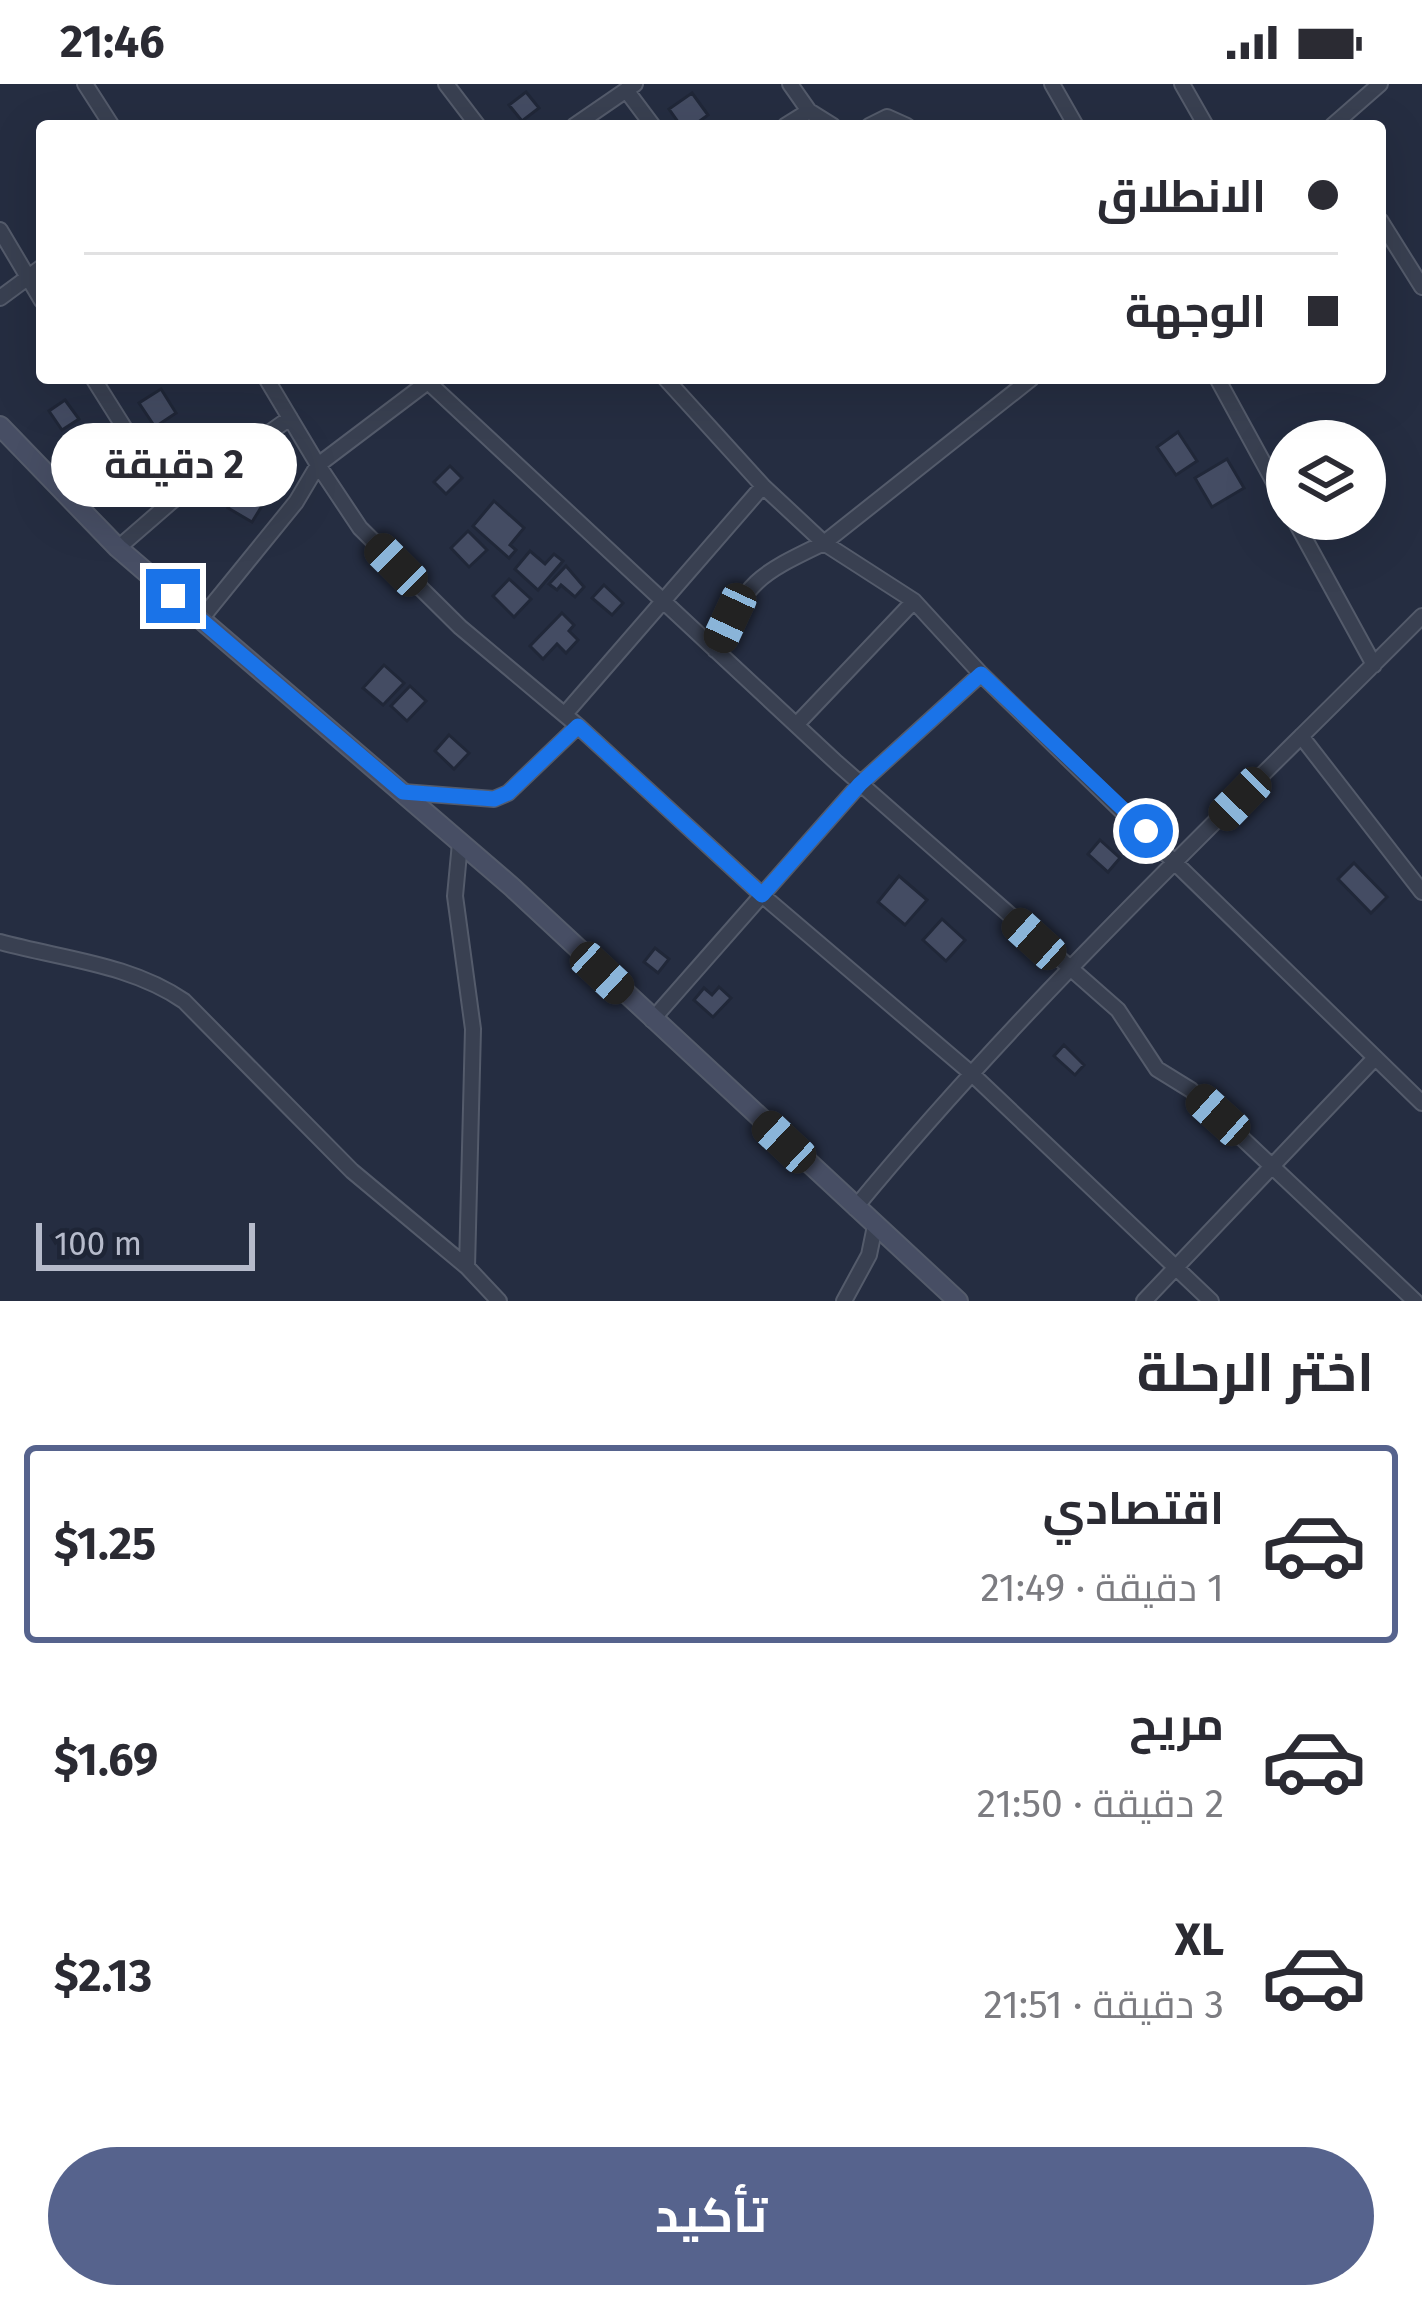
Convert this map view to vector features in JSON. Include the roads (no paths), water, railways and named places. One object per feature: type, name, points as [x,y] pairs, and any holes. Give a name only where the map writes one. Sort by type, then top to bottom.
[{"type":"street","points":[[86,84],[108,120]]},
{"type":"street","points":[[446,84],[473,120]]},
{"type":"street","points":[[790,84],[809,111],[823,120]]},
{"type":"street","points":[[1052,84],[1073,120]]},
{"type":"street","points":[[1182,84],[1203,120]]},
{"type":"street","points":[[1350,84],[1360,99]]},
{"type":"street","points":[[1338,120],[1380,84]]},
{"type":"street","points":[[583,120],[631,87],[650,120]]},
{"type":"street","points":[[795,120],[809,111]]},
{"type":"street","points":[[0,230],[36,292]]},
{"type":"street","points":[[1386,230],[1422,287]]},
{"type":"street","points":[[0,298],[36,271]]},
{"type":"street","points":[[97,384],[172,502]]},
{"type":"street","points":[[270,384],[360,528],[396,565],[762,895],[972,1074],[1211,1301]]},
{"type":"street","points":[[200,619],[296,502],[318,465],[425,384]]},
{"type":"street","points":[[434,384],[860,784],[1118,1010],[1157,1069],[1191,1090],[1415,1301]]},
{"type":"street","points":[[670,384],[763,486],[824,543],[914,601],[981,674],[1422,1103]]},
{"type":"street","points":[[715,650],[756,578],[824,543],[1024,384]]},
{"type":"street","points":[[1220,384],[1266,468]]},
{"type":"street","points":[[118,548],[172,502],[290,418]]},
{"type":"street","points":[[0,426],[118,548],[460,843],[958,1301]]},
{"type":"street","points":[[565,714],[763,486]]},
{"type":"street","points":[[1306,540],[1374,665]]},
{"type":"street","points":[[797,724],[914,601]]},
{"type":"street","points":[[855,1208],[1069,970],[1422,616]]},
{"type":"street","points":[[652,1020],[860,784],[981,674]]},
{"type":"street","points":[[403,792],[494,799],[508,793],[578,726]]},
{"type":"street","points":[[1301,736],[1422,892]]},
{"type":"street","points":[[460,843],[455,896],[473,1029],[467,1267]]},
{"type":"street","points":[[0,943],[128,972],[171,992],[352,1171],[467,1267],[499,1301]]},
{"type":"street","points":[[1144,1301],[1374,1059]]},
{"type":"street","points":[[844,1301],[869,1256],[875,1226]]}]
